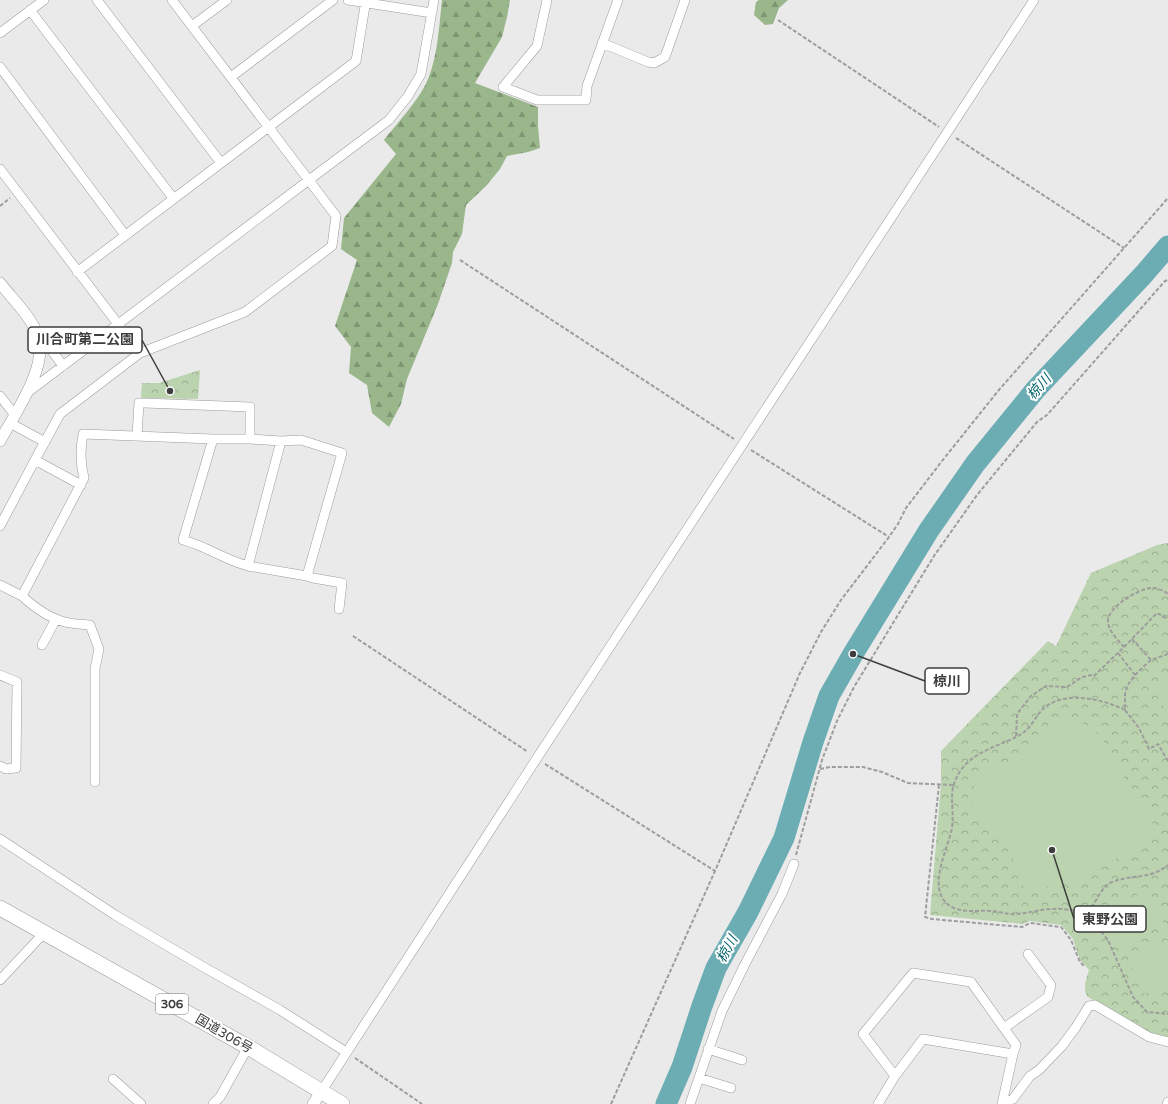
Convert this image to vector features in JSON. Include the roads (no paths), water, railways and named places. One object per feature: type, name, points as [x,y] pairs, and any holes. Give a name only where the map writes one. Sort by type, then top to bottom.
[{"type":"highway","name":"国道306号","points":[[0,908],[248,1047],[317,1098],[342,1104]]},
{"type":"street","points":[[0,33],[44,0]]},
{"type":"street","points":[[97,0],[221,163]]},
{"type":"street","points":[[0,526],[60,414],[140,353],[245,312],[332,246],[336,216],[172,0]]},
{"type":"street","points":[[192,26],[227,0]]},
{"type":"street","points":[[230,77],[333,0]]},
{"type":"street","points":[[348,0],[366,1],[432,12]]},
{"type":"street","points":[[26,393],[309,180],[378,130],[389,120],[408,96],[421,74],[434,0]]},
{"type":"street","points":[[548,0],[537,46],[503,87],[537,100],[586,100],[586,86],[618,0]]},
{"type":"street","points":[[602,43],[648,62],[654,63],[665,57],[685,0]]},
{"type":"street","points":[[317,1098],[537,758],[1034,0]]},
{"type":"street","points":[[77,272],[356,60],[366,1]]},
{"type":"street","points":[[30,10],[173,198]]},
{"type":"street","points":[[0,68],[125,235]]},
{"type":"street","points":[[0,169],[140,353]]},
{"type":"street","points":[[1,288],[30,320],[63,366]]},
{"type":"street","points":[[0,441],[36,373],[40,354],[38,337],[30,320]]},
{"type":"street","points":[[0,396],[12,419],[45,442]]},
{"type":"street","points":[[137,436],[138,403],[144,403],[250,407],[250,439]]},
{"type":"street","points":[[22,596],[82,485],[84,478],[80,463],[82,434],[281,441],[301,440],[342,453],[307,576]]},
{"type":"street","points":[[213,439],[183,540],[196,543],[238,564],[307,576],[342,584],[339,609]]},
{"type":"street","points":[[248,566],[281,441]]},
{"type":"street","points":[[35,460],[82,485]]},
{"type":"street","points":[[0,585],[22,596],[34,608],[56,619],[64,622],[90,625],[99,649],[95,669],[95,782]]},
{"type":"street","points":[[42,645],[56,619]]},
{"type":"street","points":[[0,675],[17,682],[16,768],[6,768],[0,766]]},
{"type":"street","points":[[0,839],[115,915],[280,1010],[346,1052]]},
{"type":"street","points":[[690,1104],[708,1049],[728,998],[782,894],[794,864]]},
{"type":"street","points":[[0,980],[44,933]]},
{"type":"street","points":[[1004,1028],[1048,997],[1051,985],[1028,954]]},
{"type":"street","points":[[895,1076],[863,1034],[913,973],[972,982],[1016,1045],[1002,1103],[1013,1100],[1030,1076],[1039,1070],[1062,1046],[1089,1006],[1095,1005],[1149,1037],[1168,1042]]},
{"type":"street","points":[[878,1104],[895,1076],[923,1039],[1013,1054]]},
{"type":"street","points":[[213,1104],[220,1097],[248,1047]]},
{"type":"street","points":[[708,1049],[742,1060]]},
{"type":"street","points":[[699,1078],[731,1088]]},
{"type":"street","points":[[113,1079],[141,1104]]},
{"type":"waterway","name":"椋川","points":[[666,1104],[682,1067],[716,968],[748,912],[784,838],[813,742],[829,696],[853,654],[929,530],[975,464],[1036,389],[1144,274],[1168,246]]},
{"type":"place","name":"川合町第二公園","points":[[170,391]]},
{"type":"place","name":"椋川","points":[[853,654]]},
{"type":"place","name":"東野公園","points":[[1052,850]]}]
